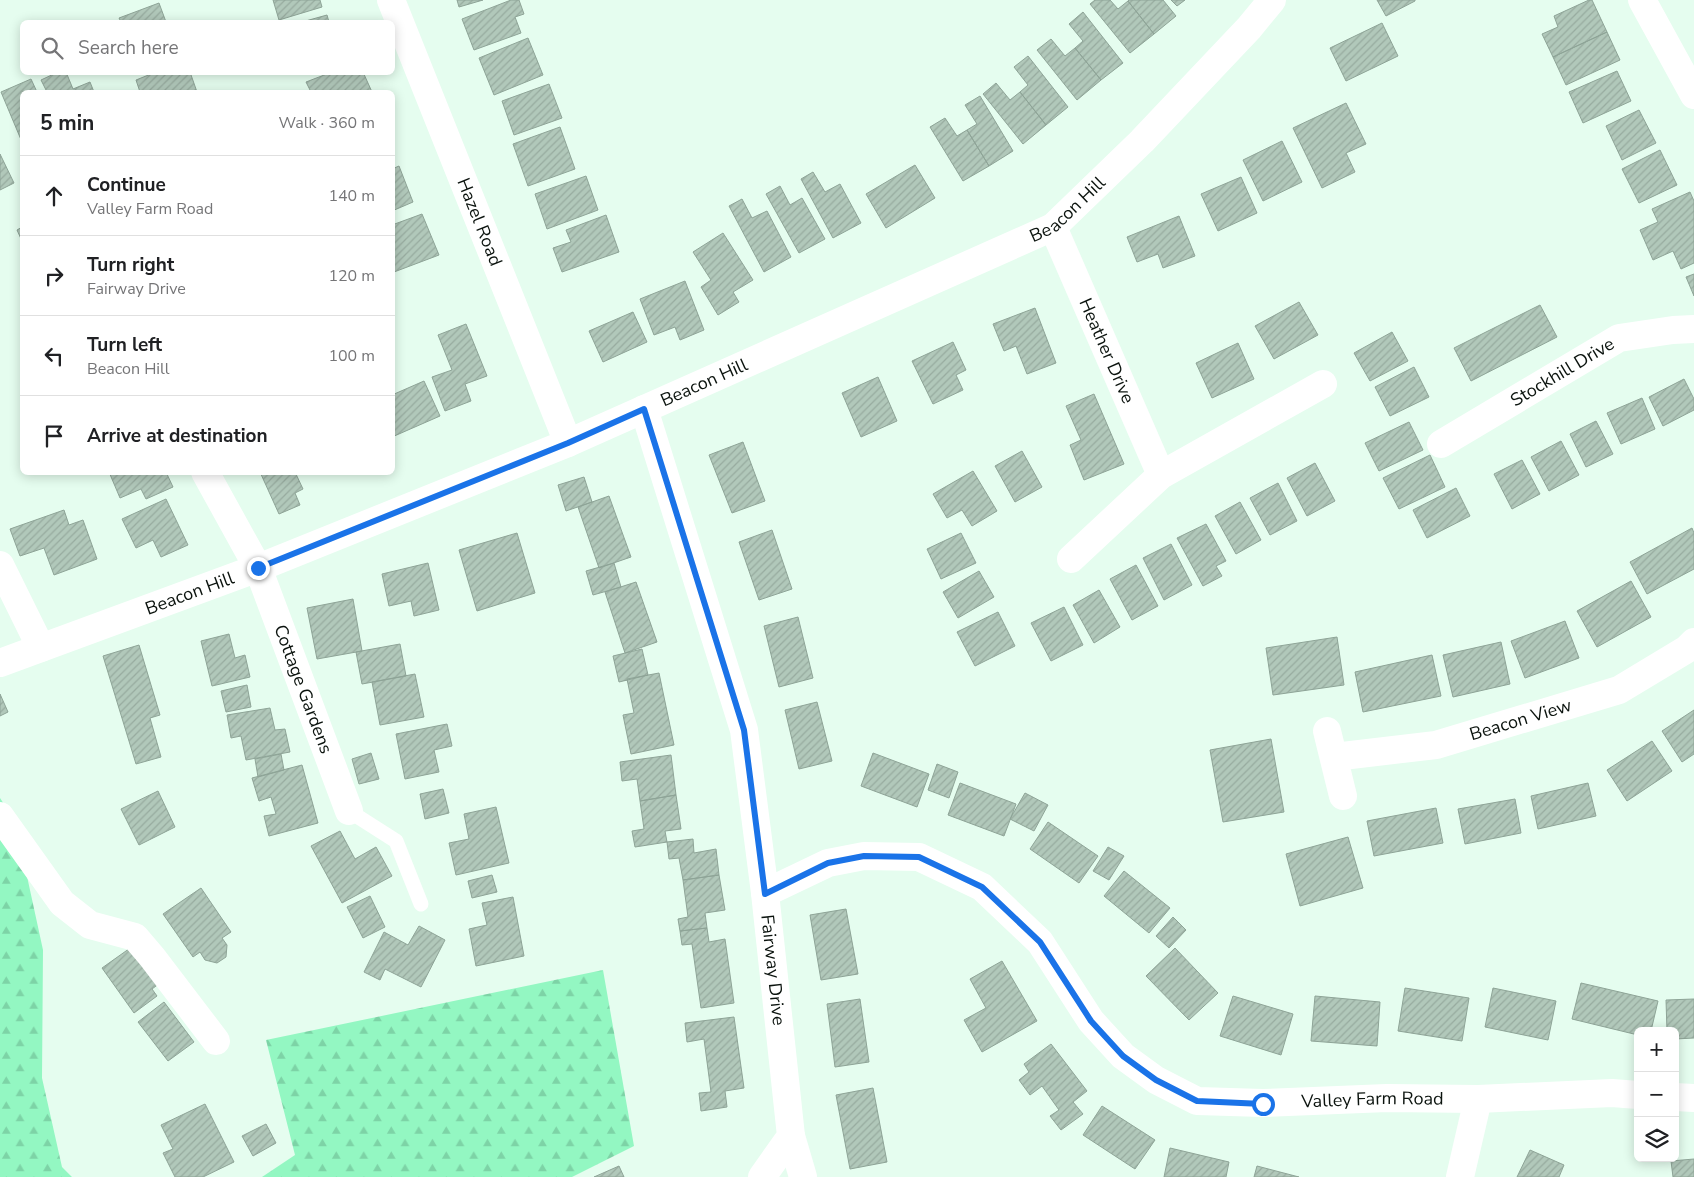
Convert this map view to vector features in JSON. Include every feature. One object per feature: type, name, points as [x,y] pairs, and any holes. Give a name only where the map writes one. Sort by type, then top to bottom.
[{"type":"street","name":"Hazel Road","points":[[391,0],[568,443]]},
{"type":"street","name":"Beacon Hill","points":[[0,662],[258,568],[568,443],[1053,227],[1142,141],[1249,28],[1272,0]]},
{"type":"street","points":[[1642,0],[1694,95]]},
{"type":"street","name":"Heather Drive","points":[[1053,227],[1161,475]]},
{"type":"street","name":"Stockhill Drive","points":[[1441,444],[1619,338],[1673,330],[1694,329]]},
{"type":"street","points":[[1070,559],[1161,475],[1324,384]]},
{"type":"street","name":"Fairway Drive","points":[[644,409],[744,730],[765,894],[791,1136],[803,1177]]},
{"type":"street","name":"Cottage Gardens","points":[[207,475],[258,568],[349,811]]},
{"type":"street","points":[[0,565],[41,648]]},
{"type":"street","name":"Beacon View","points":[[1334,758],[1436,745],[1619,690],[1687,649],[1694,642]]},
{"type":"street","points":[[1327,730],[1343,796]]},
{"type":"street","points":[[0,816],[62,903],[90,925],[135,937],[216,1041]]},
{"type":"street","name":"Valley Farm Road","points":[[765,894],[828,863],[864,856],[919,857],[982,887],[1040,942],[1091,1021],[1123,1056],[1156,1080],[1197,1101],[1263,1104],[1387,1098],[1478,1099],[1612,1093],[1634,1094]]},
{"type":"street","points":[[1679,1097],[1694,1098]]},
{"type":"street","points":[[1460,1177],[1478,1099]]},
{"type":"street","points":[[762,1177],[791,1136]]},
{"type":"lane","points":[[349,811],[396,840],[421,904]]},
{"type":"green space","points":[[0,798],[15,821],[43,950],[42,1078],[62,1167],[72,1177],[0,1177]]},
{"type":"green space","points":[[603,970],[634,1146],[572,1177],[262,1177],[295,1155],[266,1040]]},
{"type":"building","points":[[273,0],[320,0],[322,7],[279,20]]},
{"type":"building","points":[[457,0],[483,0],[459,7]]},
{"type":"building","points":[[511,0],[519,0],[524,14],[515,17],[521,33],[474,50],[462,19]]},
{"type":"building","points":[[1095,0],[1110,0],[1118,9],[1128,1],[1154,34],[1130,53],[1090,4]]},
{"type":"building","points":[[1129,0],[1163,0],[1176,16],[1154,34]]},
{"type":"building","points":[[1171,0],[1185,0],[1177,6]]},
{"type":"building","points":[[1377,0],[1415,0],[1415,1],[1386,16]]},
{"type":"building","points":[[1592,0],[1607,32],[1553,57],[1542,34],[1558,27],[1554,16]]},
{"type":"building","points":[[159,3],[165,20],[120,20],[119,18]]},
{"type":"building","points":[[1083,12],[1123,63],[1101,80],[1075,48],[1083,41],[1069,24]]},
{"type":"building","points":[[327,15],[328,20],[309,20]]},
{"type":"building","points":[[1382,23],[1398,56],[1346,81],[1330,48]]},
{"type":"building","points":[[1607,32],[1620,60],[1566,85],[1553,57]]},
{"type":"building","points":[[528,38],[543,75],[494,95],[479,58]]},
{"type":"building","points":[[1051,39],[1065,56],[1075,48],[1101,80],[1077,100],[1037,50]]},
{"type":"building","points":[[1028,56],[1068,107],[1046,125],[1020,92],[1028,85],[1014,67]]},
{"type":"building","points":[[1617,71],[1631,101],[1583,123],[1569,92]]},
{"type":"building","points":[[52,75],[67,75],[73,89],[90,82],[93,90],[46,90],[41,80]]},
{"type":"building","points":[[148,75],[191,75],[196,90],[139,90],[136,80]]},
{"type":"building","points":[[324,75],[364,75],[371,90],[310,90],[306,82]]},
{"type":"building","points":[[31,79],[36,90],[20,90],[20,137],[1,92]]},
{"type":"building","points":[[996,83],[1010,100],[1020,92],[1046,125],[1023,144],[983,94]]},
{"type":"building","points":[[549,84],[562,118],[514,135],[502,101]]},
{"type":"building","points":[[980,96],[1013,151],[989,166],[967,130],[977,124],[965,105]]},
{"type":"building","points":[[1346,103],[1366,144],[1346,153],[1355,172],[1322,188],[1293,128]]},
{"type":"building","points":[[1639,110],[1656,143],[1622,160],[1606,126]]},
{"type":"building","points":[[945,118],[957,136],[967,130],[989,166],[963,181],[930,127]]},
{"type":"building","points":[[560,127],[575,169],[528,186],[513,144]]},
{"type":"building","points":[[1282,141],[1302,182],[1263,201],[1243,160]]},
{"type":"building","points":[[1660,150],[1677,185],[1639,203],[1622,169]]},
{"type":"building","points":[[0,154],[14,183],[0,190]]},
{"type":"building","points":[[915,165],[935,198],[886,228],[866,194]]},
{"type":"building","points":[[399,166],[413,202],[395,210],[395,168]]},
{"type":"building","points":[[813,172],[825,192],[840,184],[861,223],[833,238],[801,179]]},
{"type":"building","points":[[586,176],[598,210],[547,229],[535,194]]},
{"type":"building","points":[[1241,177],[1257,213],[1218,231],[1201,194]]},
{"type":"building","points":[[780,186],[790,205],[802,198],[825,239],[799,253],[766,194]]},
{"type":"building","points":[[1690,192],[1694,201],[1694,263],[1681,269],[1673,251],[1653,260],[1640,230],[1658,222],[1652,209]]},
{"type":"building","points":[[742,199],[752,218],[767,211],[791,257],[764,272],[729,206]]},
{"type":"building","points":[[422,214],[439,255],[395,272],[395,224]]},
{"type":"building","points":[[606,215],[619,252],[562,272],[553,248],[571,242],[566,230]]},
{"type":"building","points":[[1179,216],[1195,256],[1163,268],[1158,254],[1137,262],[1127,237]]},
{"type":"building","points":[[723,233],[753,280],[733,292],[739,302],[718,315],[701,287],[711,280],[693,252]]},
{"type":"building","points":[[1694,274],[1694,296],[1686,277]]},
{"type":"building","points":[[685,281],[704,330],[680,340],[675,327],[654,335],[640,299]]},
{"type":"building","points":[[1299,302],[1318,335],[1274,359],[1255,326]]},
{"type":"building","points":[[1540,305],[1557,337],[1471,381],[1454,348]]},
{"type":"building","points":[[1035,308],[1056,363],[1027,374],[1016,346],[1004,351],[993,324]]},
{"type":"building","points":[[633,312],[647,342],[603,362],[589,331]]},
{"type":"building","points":[[466,324],[487,376],[465,384],[471,401],[445,411],[432,377],[452,370],[438,335]]},
{"type":"building","points":[[1392,332],[1408,361],[1370,381],[1354,353]]},
{"type":"building","points":[[953,342],[966,370],[956,375],[963,390],[933,404],[912,361]]},
{"type":"building","points":[[1238,343],[1254,379],[1212,398],[1196,363]]},
{"type":"building","points":[[1414,367],[1429,397],[1390,416],[1375,387]]},
{"type":"building","points":[[878,377],[897,421],[861,437],[842,393]]},
{"type":"building","points":[[1684,379],[1694,399],[1694,410],[1663,426],[1649,397]]},
{"type":"building","points":[[424,381],[440,416],[395,436],[395,394]]},
{"type":"building","points":[[1094,394],[1124,464],[1084,480],[1070,445],[1081,440],[1066,406]]},
{"type":"building","points":[[1642,398],[1655,429],[1621,444],[1607,413]]},
{"type":"building","points":[[1596,421],[1613,454],[1586,467],[1570,434]]},
{"type":"building","points":[[1409,422],[1423,450],[1379,471],[1365,443]]},
{"type":"building","points":[[1561,441],[1579,475],[1549,491],[1531,457]]},
{"type":"building","points":[[743,442],[765,501],[732,513],[709,455]]},
{"type":"building","points":[[1022,451],[1042,487],[1015,502],[995,466]]},
{"type":"building","points":[[1430,455],[1445,487],[1399,509],[1383,478]]},
{"type":"building","points":[[1522,460],[1540,494],[1512,509],[1494,474]]},
{"type":"building","points":[[1315,463],[1335,501],[1307,516],[1287,478]]},
{"type":"building","points":[[973,471],[997,511],[972,526],[962,510],[947,518],[933,494]]},
{"type":"building","points":[[110,475],[167,475],[173,487],[146,499],[141,489],[120,498]]},
{"type":"building","points":[[261,475],[296,475],[303,489],[295,493],[300,505],[279,514]]},
{"type":"building","points":[[584,477],[592,502],[566,511],[558,485]]},
{"type":"building","points":[[1278,483],[1297,521],[1270,535],[1250,498]]},
{"type":"building","points":[[1456,488],[1470,516],[1427,538],[1413,510]]},
{"type":"building","points":[[609,496],[631,557],[599,568],[578,507]]},
{"type":"building","points":[[166,499],[188,545],[161,557],[153,540],[136,548],[122,519]]},
{"type":"building","points":[[1240,502],[1261,540],[1236,554],[1215,516]]},
{"type":"building","points":[[64,510],[69,525],[83,520],[97,559],[54,575],[44,548],[20,556],[10,529]]},
{"type":"building","points":[[1206,524],[1226,561],[1216,566],[1222,576],[1203,586],[1177,538]]},
{"type":"building","points":[[1692,528],[1694,533],[1694,569],[1647,594],[1630,562]]},
{"type":"building","points":[[772,530],[792,589],[759,600],[739,542]]},
{"type":"building","points":[[517,533],[535,593],[477,611],[459,550]]},
{"type":"building","points":[[961,533],[976,563],[941,579],[927,549]]},
{"type":"building","points":[[1171,544],[1192,585],[1164,600],[1143,558]]},
{"type":"building","points":[[428,563],[439,610],[414,616],[411,601],[389,606],[382,574]]},
{"type":"building","points":[[614,563],[621,587],[593,595],[586,571]]},
{"type":"building","points":[[1136,565],[1158,606],[1132,620],[1110,579]]},
{"type":"building","points":[[979,571],[994,597],[958,618],[943,592]]},
{"type":"building","points":[[1631,581],[1651,617],[1597,647],[1577,611]]},
{"type":"building","points":[[636,582],[657,642],[625,653],[605,592]]},
{"type":"building","points":[[1099,590],[1120,627],[1094,643],[1073,605]]},
{"type":"building","points":[[353,599],[362,651],[317,659],[307,608]]},
{"type":"building","points":[[1064,607],[1083,645],[1051,661],[1031,623]]},
{"type":"building","points":[[998,612],[1015,646],[975,666],[957,632]]},
{"type":"building","points":[[798,617],[813,678],[779,687],[764,626]]},
{"type":"building","points":[[1565,621],[1579,658],[1525,678],[1511,641]]},
{"type":"building","points":[[229,634],[235,658],[245,655],[250,677],[212,686],[201,641]]},
{"type":"building","points":[[1337,637],[1344,685],[1273,695],[1266,648]]},
{"type":"building","points":[[1501,642],[1510,684],[1453,697],[1443,655]]},
{"type":"building","points":[[400,644],[406,676],[362,684],[356,652]]},
{"type":"building","points":[[139,645],[160,715],[150,718],[161,757],[136,764],[103,656]]},
{"type":"building","points":[[642,649],[648,675],[619,682],[613,656]]},
{"type":"building","points":[[1432,655],[1441,696],[1363,712],[1355,672]]},
{"type":"building","points":[[659,673],[674,745],[631,754],[623,715],[634,713],[627,679]]},
{"type":"building","points":[[415,674],[424,717],[380,725],[372,682]]},
{"type":"building","points":[[247,685],[251,707],[226,712],[221,691]]},
{"type":"building","points":[[0,694],[8,712],[0,716]]},
{"type":"building","points":[[817,702],[832,761],[799,769],[785,710]]},
{"type":"building","points":[[270,708],[275,730],[285,729],[290,752],[246,760],[241,736],[231,738],[227,715]]},
{"type":"building","points":[[1694,710],[1694,754],[1682,762],[1662,731]]},
{"type":"building","points":[[447,724],[452,746],[434,750],[439,772],[405,779],[396,734]]},
{"type":"building","points":[[1271,739],[1284,812],[1223,822],[1210,750]]},
{"type":"building","points":[[1652,741],[1672,771],[1627,801],[1607,770]]},
{"type":"building","points":[[371,753],[379,779],[359,784],[352,759]]},
{"type":"building","points":[[873,753],[929,774],[917,807],[861,786]]},
{"type":"building","points":[[281,754],[284,770],[258,777],[255,759]]},
{"type":"building","points":[[671,755],[676,795],[640,801],[637,779],[622,781],[620,762]]},
{"type":"building","points":[[937,764],[958,772],[949,798],[928,790]]},
{"type":"building","points":[[302,765],[318,823],[269,836],[264,816],[276,814],[271,797],[259,801],[252,778]]},
{"type":"building","points":[[960,783],[1016,804],[1004,836],[948,815]]},
{"type":"building","points":[[1588,783],[1596,816],[1538,829],[1531,796]]},
{"type":"building","points":[[443,789],[449,813],[425,819],[420,794]]},
{"type":"building","points":[[158,791],[175,827],[139,845],[121,809]]},
{"type":"building","points":[[1025,793],[1048,805],[1034,831],[1010,819]]},
{"type":"building","points":[[676,795],[681,829],[665,831],[667,842],[635,847],[632,831],[644,829],[640,801]]},
{"type":"building","points":[[1515,799],[1521,833],[1465,844],[1458,809]]},
{"type":"building","points":[[496,807],[509,863],[456,875],[449,843],[469,839],[464,814]]},
{"type":"building","points":[[1436,808],[1443,843],[1374,856],[1367,821]]},
{"type":"building","points":[[1048,822],[1098,856],[1079,883],[1030,849]]},
{"type":"building","points":[[340,831],[355,859],[376,847],[392,876],[342,903],[311,846]]},
{"type":"building","points":[[1348,837],[1363,888],[1300,906],[1286,854]]},
{"type":"building","points":[[693,839],[694,853],[716,849],[719,875],[683,880],[679,858],[669,859],[667,842]]},
{"type":"building","points":[[1108,847],[1124,856],[1109,880],[1093,871]]},
{"type":"building","points":[[1124,871],[1170,908],[1149,933],[1104,896]]},
{"type":"building","points":[[492,875],[497,892],[472,898],[468,881]]},
{"type":"building","points":[[719,875],[725,910],[705,913],[707,928],[680,931],[678,919],[688,917],[683,880]]},
{"type":"building","points":[[201,888],[231,932],[222,938],[227,945],[226,957],[217,963],[205,960],[200,952],[193,957],[163,914]]},
{"type":"building","points":[[370,896],[385,927],[363,938],[347,907]]},
{"type":"building","points":[[513,897],[524,956],[476,966],[469,929],[487,925],[482,903]]},
{"type":"building","points":[[846,909],[858,974],[821,980],[810,915]]},
{"type":"building","points":[[1173,917],[1186,930],[1169,948],[1156,936]]},
{"type":"building","points":[[419,926],[445,940],[421,987],[385,969],[380,980],[364,972],[384,932],[408,945]]},
{"type":"building","points":[[707,928],[709,942],[725,939],[734,1003],[701,1008],[692,944],[682,945],[680,931]]},
{"type":"building","points":[[133,946],[160,983],[152,989],[157,996],[134,1013],[102,968]]},
{"type":"building","points":[[1175,948],[1218,993],[1189,1020],[1146,976]]},
{"type":"building","points":[[1002,961],[1037,1021],[982,1052],[964,1020],[986,1008],[970,979]]},
{"type":"building","points":[[1581,983],[1658,1001],[1652,1027],[1634,1027],[1634,1034],[1572,1019]]},
{"type":"building","points":[[1405,988],[1469,998],[1462,1041],[1398,1031]]},
{"type":"building","points":[[1493,988],[1556,1001],[1548,1040],[1485,1027]]},
{"type":"building","points":[[1233,996],[1293,1014],[1281,1055],[1220,1036]]},
{"type":"building","points":[[1315,996],[1380,1002],[1377,1046],[1311,1041]]},
{"type":"building","points":[[860,999],[869,1062],[835,1067],[827,1004]]},
{"type":"building","points":[[1694,999],[1694,1038],[1679,1039],[1679,1027],[1667,1027],[1666,1000]]},
{"type":"building","points":[[164,1002],[194,1042],[168,1061],[138,1022]]},
{"type":"building","points":[[734,1017],[744,1088],[725,1091],[727,1107],[701,1111],[699,1093],[711,1092],[704,1039],[687,1042],[685,1023]]},
{"type":"building","points":[[1051,1044],[1087,1091],[1073,1102],[1083,1114],[1061,1130],[1050,1116],[1059,1110],[1042,1086],[1030,1095],[1019,1080],[1029,1072],[1024,1064]]},
{"type":"building","points":[[873,1088],[887,1162],[850,1169],[836,1095]]},
{"type":"building","points":[[205,1104],[234,1162],[203,1177],[175,1177],[163,1153],[173,1149],[161,1125]]},
{"type":"building","points":[[1102,1106],[1155,1140],[1135,1169],[1083,1135]]},
{"type":"building","points":[[266,1124],[276,1143],[253,1156],[242,1136]]},
{"type":"building","points":[[1170,1148],[1229,1162],[1226,1177],[1164,1177]]},
{"type":"building","points":[[1530,1150],[1564,1165],[1559,1177],[1517,1177]]},
{"type":"building","points":[[1694,1159],[1694,1177],[1673,1177],[1671,1162],[1679,1162],[1679,1160]]},
{"type":"building","points":[[619,1166],[624,1177],[594,1177]]},
{"type":"building","points":[[1257,1166],[1299,1177],[1254,1177]]},
{"type":"route","points":[[258,568],[568,443],[644,409],[744,730],[765,894],[828,863],[864,856],[919,857],[982,887],[1040,942],[1091,1021],[1123,1056],[1156,1080],[1197,1101],[1263,1104]]}]
